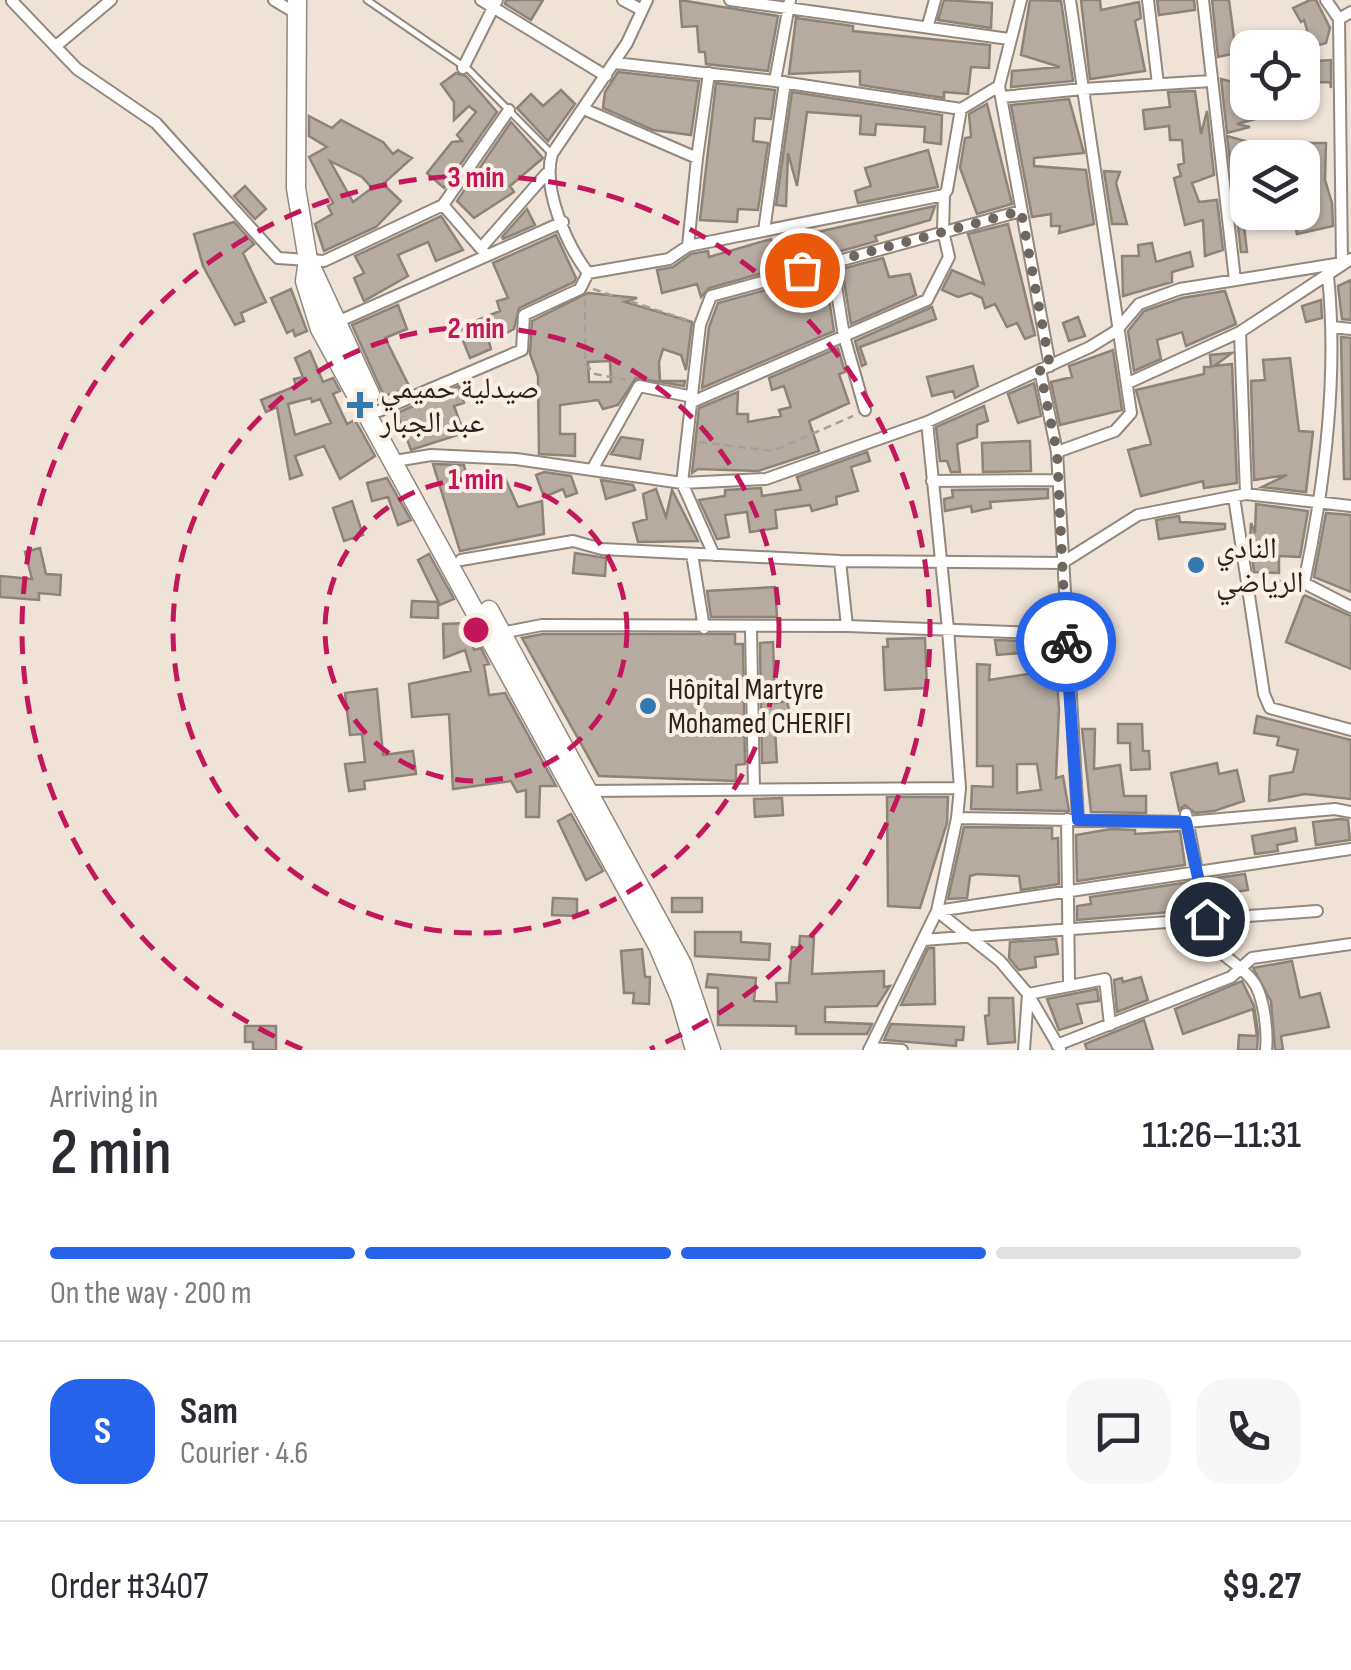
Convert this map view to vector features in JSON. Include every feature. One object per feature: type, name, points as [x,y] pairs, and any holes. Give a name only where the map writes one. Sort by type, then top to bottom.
[{"type":"main road","points":[[297,7],[296,188],[308,260],[327,326],[581,791],[682,964],[698,1038],[711,1050]]},
{"type":"main road","points":[[327,326],[501,633],[581,791]]},
{"type":"street","points":[[0,7],[13,0],[76,68],[156,123],[278,258],[324,260],[443,205],[509,110]]},
{"type":"street","points":[[56,46],[111,0]]},
{"type":"street","points":[[274,0],[297,7]]},
{"type":"street","points":[[481,0],[494,4],[606,76]]},
{"type":"street","points":[[485,252],[546,174],[552,154],[615,63],[645,5],[623,0]]},
{"type":"street","points":[[730,0],[790,4],[1009,39]]},
{"type":"street","points":[[928,26],[935,0]]},
{"type":"street","points":[[1022,0],[1009,39],[1001,91],[1057,452],[1072,819],[1070,982]]},
{"type":"street","points":[[1057,452],[1115,431],[1131,413],[1070,0]]},
{"type":"street","points":[[1148,0],[1158,84]]},
{"type":"street","points":[[1203,0],[1235,280]]},
{"type":"street","points":[[1326,0],[1339,19],[1347,261]]},
{"type":"street","points":[[463,68],[494,4]]},
{"type":"street","points":[[764,231],[790,4]]},
{"type":"street","points":[[1339,19],[1351,12]]},
{"type":"street","points":[[615,63],[780,81],[961,109],[1001,91],[1211,81]]},
{"type":"street","points":[[688,246],[709,74]]},
{"type":"street","points":[[593,468],[638,386],[693,399],[927,300],[949,256],[943,231],[944,194],[961,109]]},
{"type":"street","points":[[586,110],[697,158]]},
{"type":"street","points":[[546,174],[576,257],[588,272]]},
{"type":"street","points":[[588,272],[669,260],[688,246],[944,194]]},
{"type":"street","points":[[443,205],[485,252]]},
{"type":"street","points":[[714,554],[682,483],[700,325],[711,296],[1021,211]]},
{"type":"street","points":[[327,326],[485,252],[564,222]]},
{"type":"street","points":[[832,261],[844,336],[865,410]]},
{"type":"street","points":[[1128,383],[1240,332],[1347,261]]},
{"type":"street","points":[[400,460],[431,455],[516,459],[682,483],[766,479],[927,422],[1045,368],[1116,331],[1139,304],[1180,288],[1347,261]]},
{"type":"street","points":[[378,412],[522,350],[524,315],[582,287],[588,272]]},
{"type":"street","points":[[1328,276],[1332,327],[1321,501],[1304,582],[1351,607]]},
{"type":"street","points":[[1332,327],[1351,329]]},
{"type":"street","points":[[1240,332],[1240,495],[1246,580],[1264,694],[1270,708],[1351,730]]},
{"type":"street","points":[[902,1050],[870,1049],[937,911],[960,788],[927,422]]},
{"type":"street","points":[[932,481],[1057,480]]},
{"type":"street","points":[[461,560],[573,541],[602,549],[840,561],[1062,564],[1138,515],[1240,495],[1351,506]]},
{"type":"street","points":[[692,554],[704,628]]},
{"type":"street","points":[[840,561],[847,626]]},
{"type":"street","points":[[501,633],[542,625],[847,626],[1066,634]]},
{"type":"street","points":[[750,628],[754,790]]},
{"type":"street","points":[[581,791],[960,788]]},
{"type":"street","points":[[957,818],[1186,818],[1335,809],[1351,812]]},
{"type":"street","points":[[1186,818],[1215,948],[1254,982],[1267,1035],[1266,1050]]},
{"type":"street","points":[[937,911],[1351,849]]},
{"type":"street","points":[[937,911],[1000,960],[1028,994],[1058,1048],[1231,978],[1252,958],[1351,944]]},
{"type":"street","points":[[923,940],[971,940],[1317,911]]},
{"type":"street","points":[[1028,994],[1070,982],[1107,980],[1110,1025]]},
{"type":"street","points":[[1024,1050],[1028,994]]},
{"type":"lane","points":[[367,0],[463,68],[552,154]]},
{"type":"path","points":[[582,287],[700,325]]},
{"type":"path","points":[[582,287],[586,304],[583,352],[588,369],[638,386]]},
{"type":"path","points":[[688,440],[733,449],[773,451],[865,410]]},
{"type":"path","points":[[1246,580],[1304,582]]},
{"type":"building","points":[[506,0],[543,0],[531,20],[505,4]]},
{"type":"building","points":[[680,0],[778,16],[768,71],[706,64],[705,52],[699,52],[697,26],[682,27]]},
{"type":"building","points":[[944,0],[992,3],[991,28],[938,20]]},
{"type":"building","points":[[1030,0],[1061,1],[1073,81],[1011,87],[1012,71],[1060,67],[1021,55]]},
{"type":"building","points":[[1081,0],[1100,0],[1101,10],[1139,2],[1141,18],[1135,21],[1145,71],[1090,79]]},
{"type":"building","points":[[1157,0],[1194,0],[1195,10],[1159,15]]},
{"type":"building","points":[[1212,0],[1229,0],[1233,30],[1230,54],[1218,57]]},
{"type":"building","points":[[1316,0],[1330,28],[1326,43],[1320,45],[1320,30],[1307,30],[1293,8]]},
{"type":"building","points":[[796,18],[853,26],[853,31],[990,45],[989,68],[971,67],[968,94],[944,92],[944,98],[860,85],[860,71],[789,74]]},
{"type":"building","points":[[1331,60],[1331,88],[1330,82],[1320,82],[1320,61]]},
{"type":"building","points":[[618,72],[699,81],[691,135],[653,130],[603,108],[605,92]]},
{"type":"building","points":[[456,73],[466,76],[497,112],[444,188],[427,173],[452,142],[462,141],[457,135],[476,112],[469,106],[454,120],[454,102],[441,84]]},
{"type":"building","points":[[1221,79],[1230,81],[1230,120],[1252,120],[1237,124],[1250,127],[1227,133]]},
{"type":"building","points":[[716,83],[775,90],[771,119],[755,118],[753,141],[768,143],[758,210],[738,209],[737,222],[700,220]]},
{"type":"building","points":[[561,90],[575,104],[548,141],[517,108],[531,94],[543,106]]},
{"type":"building","points":[[1195,91],[1201,134],[1207,111],[1214,175],[1192,183],[1199,202],[1217,200],[1223,250],[1205,256],[1203,220],[1185,225],[1174,178],[1181,176],[1178,165],[1184,163],[1182,140],[1170,140],[1169,126],[1145,129],[1143,110],[1170,107],[1168,92]]},
{"type":"building","points":[[792,92],[942,115],[941,144],[924,142],[925,127],[876,124],[875,135],[860,134],[861,116],[807,112],[797,186],[788,153],[786,206],[776,205]]},
{"type":"building","points":[[1069,99],[1084,153],[1034,158],[1034,166],[1086,170],[1094,224],[1059,233],[1060,226],[1051,226],[1051,214],[1032,217],[1011,105]]},
{"type":"building","points":[[987,104],[1012,204],[977,214],[960,168],[965,138],[971,137],[969,114]]},
{"type":"building","points":[[309,116],[332,128],[341,120],[383,142],[393,154],[398,150],[412,158],[383,184],[401,201],[376,227],[324,251],[315,224],[332,214],[328,206],[333,203],[309,157],[327,147],[309,136]],"holes":[[[330,161],[362,177],[372,188],[353,202]]]},
{"type":"building","points":[[511,122],[543,158],[510,186],[514,192],[474,218],[457,201]]},
{"type":"building","points":[[1320,143],[1326,143],[1325,180],[1333,226],[1320,229]]},
{"type":"building","points":[[928,150],[938,187],[858,203],[855,191],[871,186],[865,168]]},
{"type":"building","points":[[1104,171],[1120,172],[1116,183],[1127,224],[1112,224]]},
{"type":"building","points":[[245,186],[266,209],[255,219],[234,196]]},
{"type":"building","points":[[935,206],[930,220],[875,236],[877,241],[709,288],[701,297],[697,284],[662,293],[657,270],[673,267],[691,254],[708,251],[709,257],[771,239],[772,242]]},
{"type":"building","points":[[527,209],[535,225],[503,239],[502,237]]},
{"type":"building","points":[[441,216],[463,250],[436,261],[428,242],[398,255],[408,276],[364,301],[354,278],[364,273],[355,256]]},
{"type":"building","points":[[234,222],[254,244],[243,253],[266,302],[241,313],[244,321],[235,325],[203,266],[194,234]]},
{"type":"building","points":[[1008,224],[1035,335],[1025,339],[1017,323],[1007,327],[995,304],[985,308],[982,298],[971,293],[958,297],[942,290],[952,270],[984,284],[968,234]]},
{"type":"building","points":[[1238,230],[1245,230],[1247,252],[1241,252]]},
{"type":"building","points":[[556,235],[576,278],[574,282],[519,308],[514,329],[489,342],[491,349],[470,358],[458,328],[500,311],[497,301],[508,298],[493,263]]},
{"type":"building","points":[[1152,243],[1156,262],[1190,252],[1193,266],[1172,272],[1172,282],[1123,296],[1122,256],[1139,256],[1138,245]]},
{"type":"building","points":[[883,258],[889,277],[910,274],[916,295],[851,324],[842,269]]},
{"type":"building","points":[[825,274],[834,331],[702,388],[709,327],[718,303]]},
{"type":"building","points":[[1351,280],[1351,320],[1342,319],[1338,286]]},
{"type":"building","points":[[291,289],[307,331],[295,336],[293,330],[287,333],[271,298]]},
{"type":"building","points":[[1225,291],[1236,324],[1186,346],[1182,332],[1157,340],[1161,359],[1134,371],[1128,331],[1144,311],[1182,298]]},
{"type":"building","points":[[588,293],[637,298],[625,302],[692,322],[686,370],[681,355],[663,349],[659,362],[660,381],[685,381],[684,386],[636,378],[618,405],[603,409],[598,400],[560,405],[560,434],[575,434],[575,456],[539,454],[538,376],[530,354],[532,321]],"holes":[[[610,361],[611,382],[589,382],[588,362]]]},
{"type":"building","points":[[1321,300],[1322,318],[1306,322],[1302,306]]},
{"type":"building","points":[[398,305],[407,329],[385,338],[410,388],[384,396],[352,325]]},
{"type":"building","points":[[932,307],[936,319],[860,347],[866,364],[862,366],[855,341]]},
{"type":"building","points":[[1078,317],[1085,336],[1069,341],[1063,323]]},
{"type":"building","points":[[1341,337],[1351,338],[1351,479],[1344,479]]},
{"type":"building","points":[[838,348],[845,372],[839,374],[849,403],[809,421],[819,451],[758,471],[698,469],[692,473],[699,408],[738,392],[737,414],[748,414],[748,422],[781,416],[779,410],[791,407],[784,386],[772,390],[769,378]]},
{"type":"building","points":[[1113,350],[1122,410],[1060,425],[1051,382],[1072,377],[1069,366]]},
{"type":"building","points":[[310,351],[323,382],[333,378],[340,391],[333,394],[347,424],[355,420],[375,456],[340,479],[324,446],[295,456],[302,475],[290,479],[277,407],[266,412],[261,400],[296,386],[294,379],[303,377],[295,358]],"holes":[[[311,398],[312,402],[320,399],[331,423],[295,435],[288,404]]]},
{"type":"building","points":[[1232,353],[1214,366],[1232,364],[1237,483],[1204,488],[1203,481],[1141,496],[1128,450],[1151,444],[1136,390],[1204,374],[1204,367],[1211,367],[1210,355]]},
{"type":"building","points":[[1290,358],[1299,431],[1313,432],[1306,492],[1262,487],[1287,475],[1254,480],[1251,381],[1265,380],[1263,360]]},
{"type":"building","points":[[973,366],[978,386],[955,398],[953,391],[932,396],[927,377]]},
{"type":"building","points":[[1034,383],[1041,416],[1018,423],[1008,394]]},
{"type":"building","points":[[459,386],[464,403],[454,406],[464,433],[411,450],[397,413]]},
{"type":"building","points":[[984,406],[988,421],[977,425],[977,437],[957,444],[960,472],[951,472],[947,461],[940,461],[936,427]]},
{"type":"building","points":[[621,437],[643,440],[640,459],[611,454]]},
{"type":"building","points":[[1030,441],[1031,471],[983,472],[982,443]]},
{"type":"building","points":[[867,452],[870,461],[851,467],[858,491],[836,497],[837,504],[812,511],[810,505],[775,510],[777,528],[750,532],[747,512],[725,515],[729,537],[717,539],[699,500],[725,496],[725,490],[761,488],[762,496],[801,490],[797,477]]},
{"type":"building","points":[[433,464],[464,465],[469,487],[505,478],[518,507],[542,501],[544,534],[460,551]]},
{"type":"building","points":[[544,472],[571,476],[577,493],[566,497],[563,489],[544,497],[536,475]]},
{"type":"building","points":[[387,478],[411,520],[398,525],[388,497],[372,501],[367,483]]},
{"type":"building","points":[[601,480],[633,485],[635,490],[606,499]]},
{"type":"building","points":[[656,489],[666,517],[672,490],[698,541],[638,542],[633,523],[647,519],[643,494]]},
{"type":"building","points":[[1048,489],[1048,498],[990,502],[991,508],[972,512],[971,506],[945,511],[944,499],[953,497],[952,490]]},
{"type":"building","points":[[352,501],[363,535],[344,541],[333,508]]},
{"type":"building","points":[[1256,504],[1308,511],[1300,557],[1279,556],[1279,573],[1254,572],[1250,540],[1251,523],[1255,533]]},
{"type":"building","points":[[1326,513],[1351,515],[1351,592],[1314,577]]},
{"type":"building","points":[[1179,516],[1180,522],[1225,524],[1225,529],[1159,539],[1156,520]]},
{"type":"building","points":[[40,548],[46,574],[61,575],[60,595],[39,593],[39,600],[0,597],[0,576],[32,579],[25,552]]},
{"type":"building","points":[[575,553],[606,558],[605,576],[573,573]]},
{"type":"building","points":[[429,554],[454,599],[440,605],[418,560]]},
{"type":"building","points":[[775,587],[777,617],[711,617],[707,591]]},
{"type":"building","points":[[1304,595],[1351,616],[1351,669],[1286,642]]},
{"type":"building","points":[[412,601],[438,602],[438,618],[411,617]]},
{"type":"building","points":[[467,623],[474,650],[481,648],[489,664],[484,665],[489,695],[505,693],[556,786],[540,786],[539,817],[526,817],[526,790],[517,792],[511,781],[453,789],[449,714],[412,717],[409,684],[471,671],[465,650],[444,658],[443,624]]},
{"type":"building","name":"Hôpital Martyre Mohamed CHERIFI","points":[[543,634],[735,634],[735,644],[743,644],[745,764],[736,765],[736,781],[599,776],[522,638]]},
{"type":"building","points":[[925,638],[927,688],[885,690],[883,647],[888,647],[887,639]]},
{"type":"building","points":[[995,640],[1054,642],[1059,709],[1056,778],[1063,776],[1069,811],[971,809],[972,786],[993,787],[993,766],[977,766],[977,664],[990,665],[989,680],[1034,673],[1032,652],[997,655]],"holes":[[[1017,764],[1037,764],[1041,790],[1017,793]]]},
{"type":"building","points":[[773,642],[775,703],[787,701],[789,710],[774,714],[777,762],[762,763],[760,643]]},
{"type":"building","points":[[377,689],[383,755],[413,751],[416,774],[364,781],[365,789],[349,791],[345,764],[365,762],[362,734],[350,735],[345,693]]},
{"type":"building","points":[[1257,716],[1351,740],[1351,799],[1305,794],[1269,801],[1270,776],[1293,772],[1298,750],[1277,745],[1279,737],[1254,733]]},
{"type":"building","points":[[1118,724],[1142,724],[1143,751],[1149,751],[1150,769],[1131,770],[1130,743],[1118,743]]},
{"type":"building","points":[[1082,729],[1095,729],[1094,769],[1120,765],[1124,796],[1146,796],[1146,813],[1091,812]]},
{"type":"building","points":[[1217,763],[1219,774],[1237,770],[1244,801],[1214,811],[1195,813],[1185,805],[1179,810],[1171,773]]},
{"type":"building","points":[[887,797],[948,797],[947,823],[920,908],[888,906]]},
{"type":"building","points":[[782,798],[783,815],[755,817],[754,799]]},
{"type":"building","points":[[571,814],[603,871],[586,880],[558,821]]},
{"type":"building","points":[[1348,820],[1350,840],[1316,845],[1313,822]]},
{"type":"building","points":[[964,827],[1052,828],[1052,839],[1058,838],[1059,884],[1021,890],[1019,876],[977,874],[970,876],[967,898],[948,899]]},
{"type":"building","points":[[1295,828],[1297,841],[1277,845],[1278,851],[1255,854],[1252,836]]},
{"type":"building","points":[[1111,829],[1135,830],[1135,834],[1180,831],[1185,865],[1077,881],[1076,835]]},
{"type":"building","points":[[1245,874],[1248,890],[1211,896],[1208,879]]},
{"type":"building","points":[[1190,882],[1194,910],[1077,920],[1077,906],[1091,904],[1090,897]]},
{"type":"building","points":[[553,898],[577,899],[577,916],[552,915]]},
{"type":"building","points":[[672,898],[702,898],[702,912],[672,912]]},
{"type":"building","points":[[695,932],[741,932],[741,942],[770,944],[769,960],[695,956]]},
{"type":"building","points":[[800,936],[814,937],[812,974],[884,971],[884,987],[890,986],[877,1006],[825,1007],[825,1022],[872,1024],[867,1034],[796,1034],[796,1026],[718,1025],[718,988],[706,987],[708,974],[756,978],[754,1001],[777,1002],[776,983],[789,983],[792,947],[799,948]]},
{"type":"building","points":[[1056,939],[1058,954],[1035,957],[1036,967],[1019,970],[1009,958],[1010,942]]},
{"type":"building","points":[[928,948],[934,948],[935,1004],[901,1005]]},
{"type":"building","points":[[642,949],[645,977],[650,977],[649,1004],[633,1003],[634,993],[624,993],[621,951]]},
{"type":"building","points":[[1292,961],[1300,998],[1320,993],[1329,1027],[1281,1036],[1283,1050],[1275,1050],[1271,1001],[1253,968]]},
{"type":"building","points":[[1141,977],[1148,1000],[1117,1012],[1114,980]]},
{"type":"building","points":[[1242,981],[1254,1006],[1258,1034],[1257,1050],[1238,1050],[1239,1035],[1257,1036],[1253,1009],[1183,1034],[1175,1009]]},
{"type":"building","points":[[1097,989],[1099,1001],[1077,1004],[1082,1023],[1059,1030],[1047,999]]},
{"type":"building","points":[[989,998],[1013,998],[1015,1042],[988,1044],[985,1016],[989,1015]]},
{"type":"building","points":[[1144,1020],[1153,1050],[1087,1050],[1085,1044]]},
{"type":"building","points":[[891,1024],[964,1027],[963,1040],[956,1040],[956,1046],[884,1040]]},
{"type":"building","points":[[245,1026],[276,1026],[276,1050],[253,1050],[253,1042],[245,1042]]},
{"type":"way so far","points":[[802,270],[1021,211],[1050,366],[1040,370],[1057,452],[1066,642]]},
{"type":"place","name":"صيدلية حميمي عبد الجبار","points":[[360,405]]},
{"type":"place","name":"النادي الرياضي","points":[[1196,565]]},
{"type":"place","name":"Hôpital Martyre Mohamed CHERIFI","points":[[648,706]]},
{"type":"route","points":[[1066,642],[1078,820],[1186,822],[1207,919]]}]
